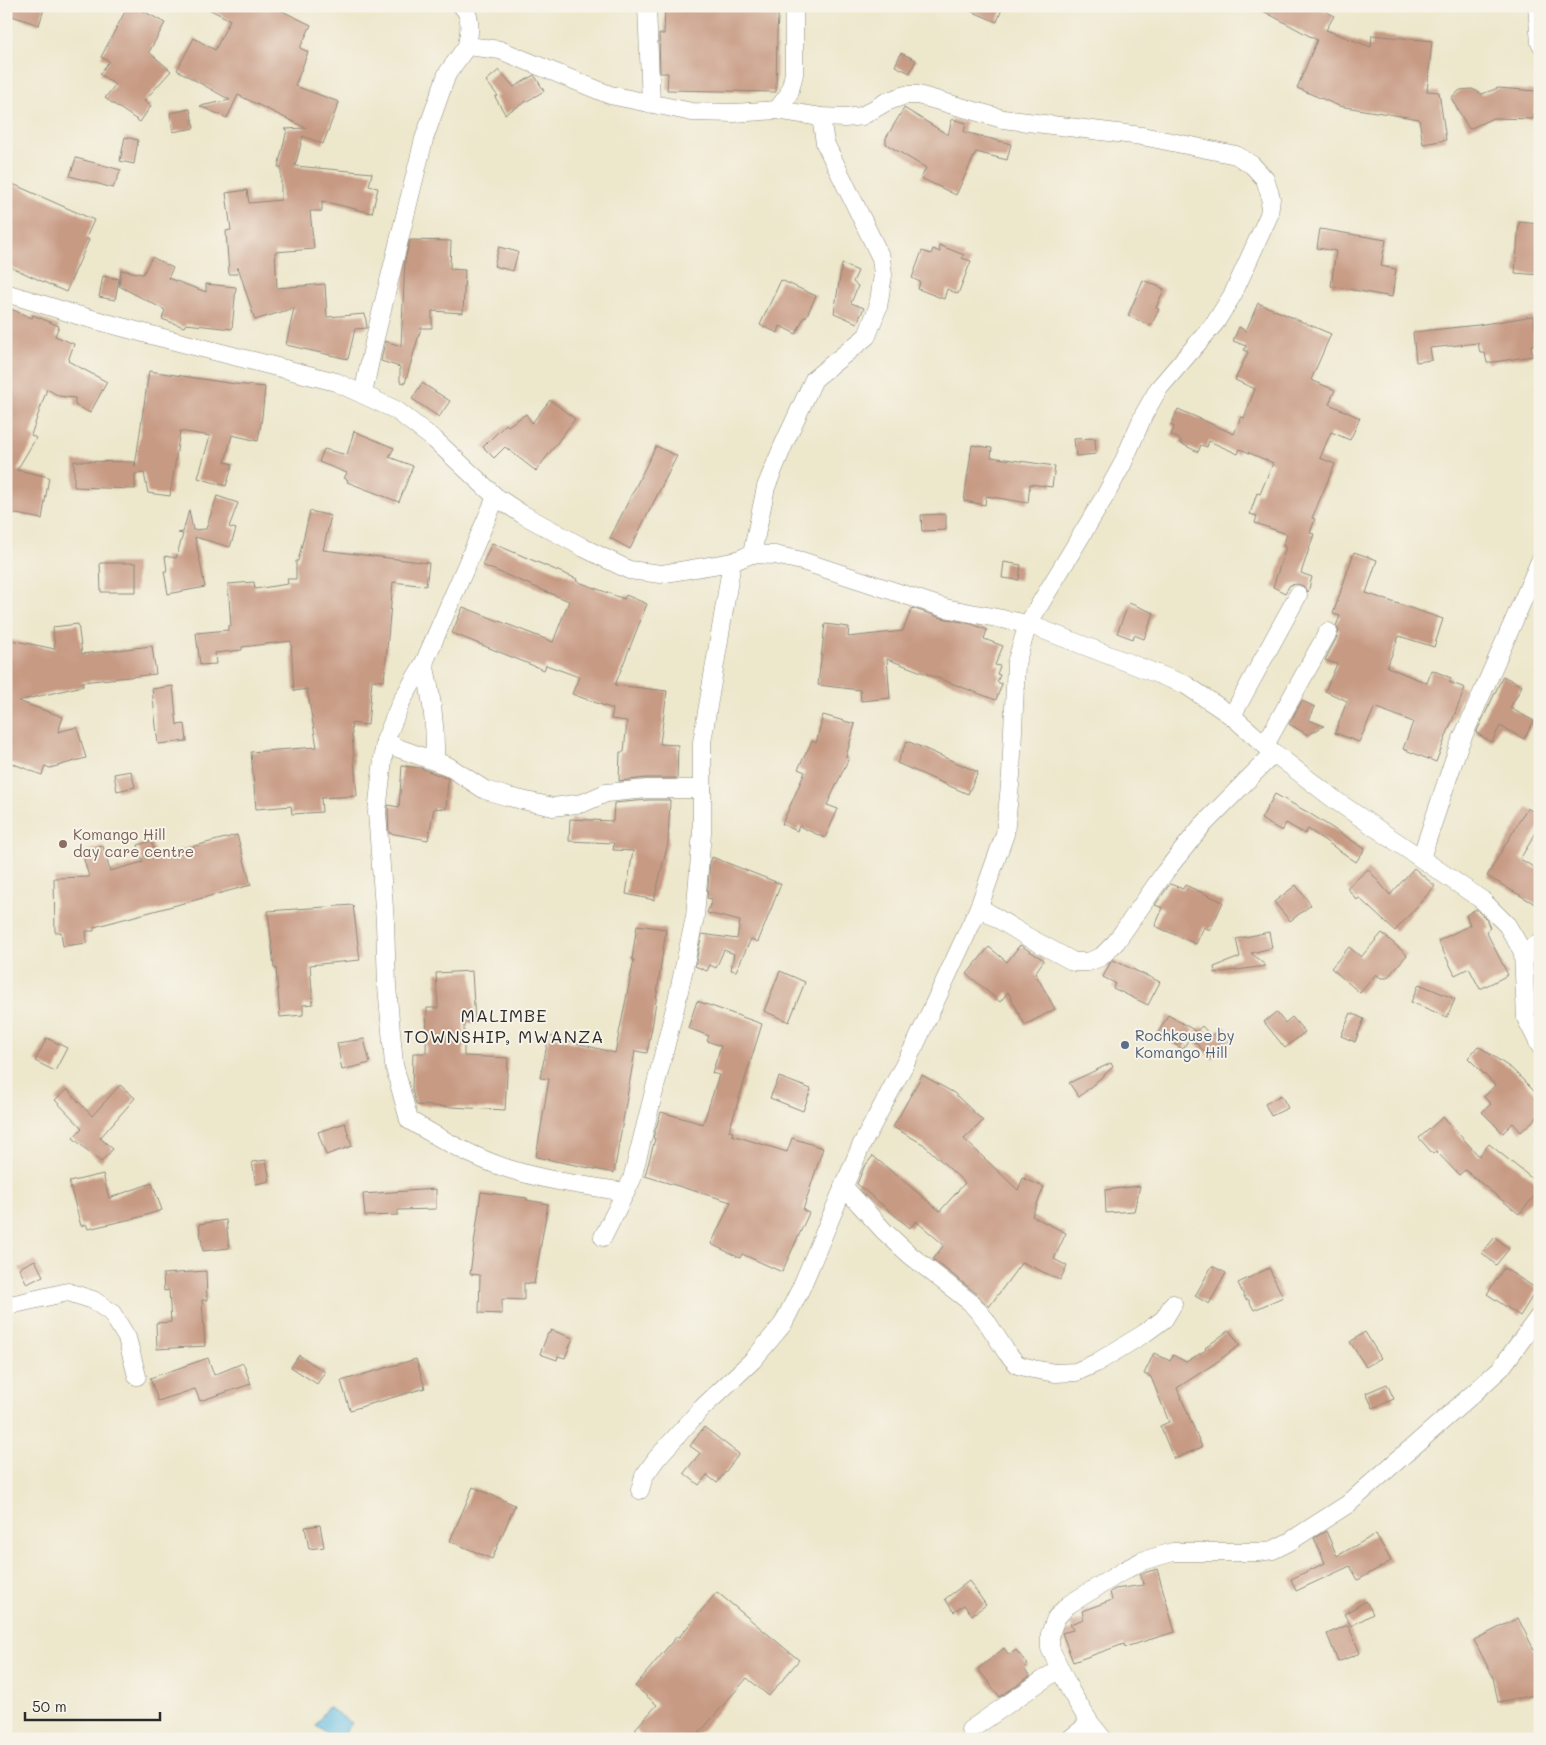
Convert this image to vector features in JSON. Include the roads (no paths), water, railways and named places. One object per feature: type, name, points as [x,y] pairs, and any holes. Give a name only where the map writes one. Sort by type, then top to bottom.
[{"type":"street","points":[[363,394],[424,139],[447,74],[468,46],[470,24],[465,9],[462,6]]},
{"type":"street","points":[[647,6],[651,104]]},
{"type":"street","points":[[777,110],[789,94],[794,74],[794,6]]},
{"type":"street","points":[[1537,6],[1540,43]]},
{"type":"street","points":[[468,46],[500,50],[610,95],[692,112],[734,113],[777,110],[821,117],[845,118],[862,116],[886,102],[905,95],[918,95],[1003,119],[1142,136],[1236,155],[1252,165],[1265,179],[1271,198],[1269,215],[1233,294],[1215,323],[1159,388],[1144,414],[1122,465],[1028,624],[1016,663],[1011,775],[1005,834],[980,907],[916,1042],[861,1146],[801,1288],[783,1324],[753,1360],[702,1408],[658,1458],[644,1476],[640,1490]]},
{"type":"street","points":[[752,554],[766,487],[814,379],[867,336],[878,307],[884,275],[881,258],[826,143],[821,117]]},
{"type":"street","points":[[7,298],[336,382],[396,410],[435,440],[496,497],[540,524],[629,570],[661,574],[732,562],[752,554],[775,555],[945,608],[1028,624],[1186,685],[1232,716],[1269,749],[1335,800],[1482,900],[1507,925],[1523,952],[1526,1018],[1540,1046]]},
{"type":"street","points":[[496,497],[424,663],[401,702],[385,741],[377,812],[385,922],[387,986],[394,1065],[410,1120],[446,1141],[508,1169],[564,1183],[626,1192]]},
{"type":"street","points":[[603,1237],[632,1179],[678,1000],[695,917],[702,832],[702,742],[732,562]]},
{"type":"street","points":[[1421,858],[1458,748],[1538,572]]},
{"type":"street","points":[[1232,716],[1298,595]]},
{"type":"street","points":[[980,907],[1026,936],[1074,962],[1088,962],[1101,957],[1116,942],[1201,827],[1269,749],[1328,632]]},
{"type":"street","points":[[424,663],[432,696],[436,735],[435,761]]},
{"type":"street","points":[[385,741],[398,748],[448,766],[485,790],[553,807],[583,803],[606,793],[647,789],[702,789]]},
{"type":"street","points":[[1523,952],[1540,943]]},
{"type":"street","points":[[843,1186],[910,1256],[970,1302],[986,1320],[1006,1353],[1018,1364],[1033,1369],[1076,1372],[1096,1363],[1146,1333],[1164,1319],[1173,1304]]},
{"type":"street","points":[[6,1306],[68,1292],[93,1300],[112,1313],[127,1338],[137,1376]]},
{"type":"street","points":[[1103,1739],[1090,1723],[1071,1692],[1050,1648],[1050,1634],[1056,1618],[1068,1605],[1142,1561],[1174,1552],[1258,1552],[1273,1550],[1289,1542],[1348,1504],[1502,1368],[1540,1315]]},
{"type":"street","points":[[970,1730],[1059,1669]]},
{"type":"street","points":[[1070,1739],[1090,1723]]},
{"type":"water","points":[[328,1707],[352,1723],[341,1739],[335,1739],[316,1725]]},
{"type":"place","name":"Komango Hill day care centre","points":[[63,844]]},
{"type":"place","name":"Rochkouse by Komango Hill","points":[[1125,1045]]},
{"type":"district","name":"MALIMBE TOWNSHIP, MWANZA","points":[[504,1026]]}]
